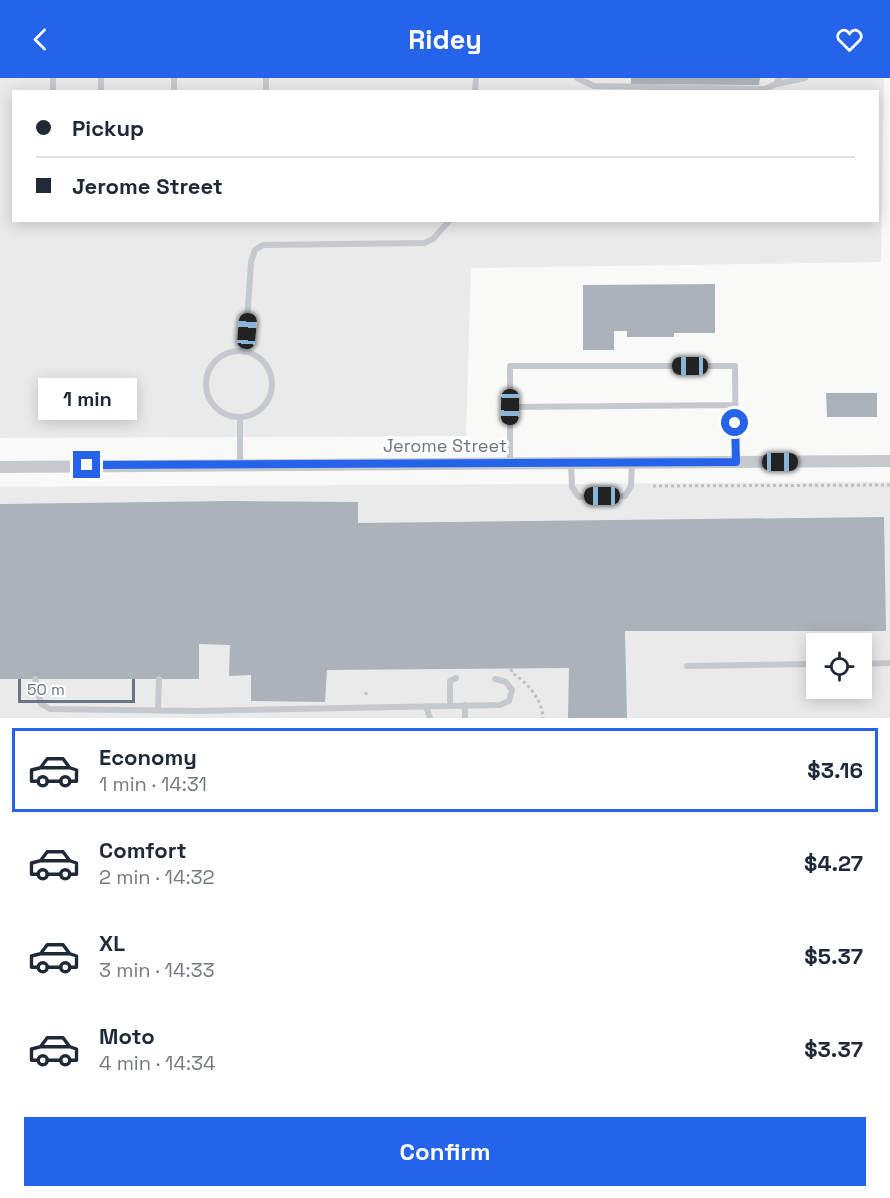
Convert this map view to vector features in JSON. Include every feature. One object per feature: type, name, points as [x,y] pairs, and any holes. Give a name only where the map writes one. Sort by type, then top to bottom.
[{"type":"street","name":"Jerome Street","points":[[0,467],[240,463],[890,461]]},
{"type":"lane","points":[[577,78],[594,86],[765,88],[778,81],[805,78]]},
{"type":"lane","points":[[245,352],[251,262],[255,250],[263,245],[424,243],[433,239],[448,222]]},
{"type":"lane","points":[[245,352],[261,359],[268,368],[272,390],[261,410],[240,417],[220,411],[208,395],[206,385],[208,375],[219,358],[228,353],[245,352]]},
{"type":"lane","points":[[510,463],[510,366],[735,366],[736,462]]},
{"type":"lane","points":[[510,407],[735,405]]},
{"type":"lane","points":[[240,417],[240,463]]},
{"type":"lane","points":[[571,462],[572,487],[579,496],[624,496],[631,486],[632,462]]},
{"type":"lane","points":[[872,664],[890,663]]},
{"type":"lane","points":[[687,666],[806,664]]},
{"type":"lane","points":[[450,705],[450,681],[456,678]]},
{"type":"lane","points":[[35,679],[41,704],[50,709],[158,709],[197,715],[426,705],[500,705],[509,701],[512,694],[511,687],[506,682],[495,679]]},
{"type":"lane","points":[[158,709],[159,679]]},
{"type":"lane","points":[[426,705],[430,718]]},
{"type":"lane","points":[[465,705],[465,718]]},
{"type":"path","points":[[653,486],[890,485]]},
{"type":"path","points":[[511,669],[512,673],[531,689],[543,712],[543,718]]},
{"type":"path","points":[[366,692],[366,698]]},
{"type":"shaded area","points":[[0,78],[884,78],[881,262],[471,268],[466,436],[0,438]]},
{"type":"shaded area","points":[[890,482],[890,718],[0,718],[0,487]]},
{"type":"building","points":[[631,78],[760,78],[759,85],[631,84]]},
{"type":"building","points":[[715,284],[715,333],[674,333],[674,337],[627,337],[627,331],[614,331],[614,350],[583,350],[583,285]]},
{"type":"building","points":[[826,393],[877,393],[877,417],[827,417]]},
{"type":"building","points":[[358,502],[358,523],[884,517],[886,631],[625,631],[627,718],[568,718],[569,668],[327,670],[325,702],[251,701],[251,675],[229,676],[230,645],[199,644],[199,679],[0,679],[0,504]]},
{"type":"route","points":[[87,465],[736,462],[735,423]]}]
